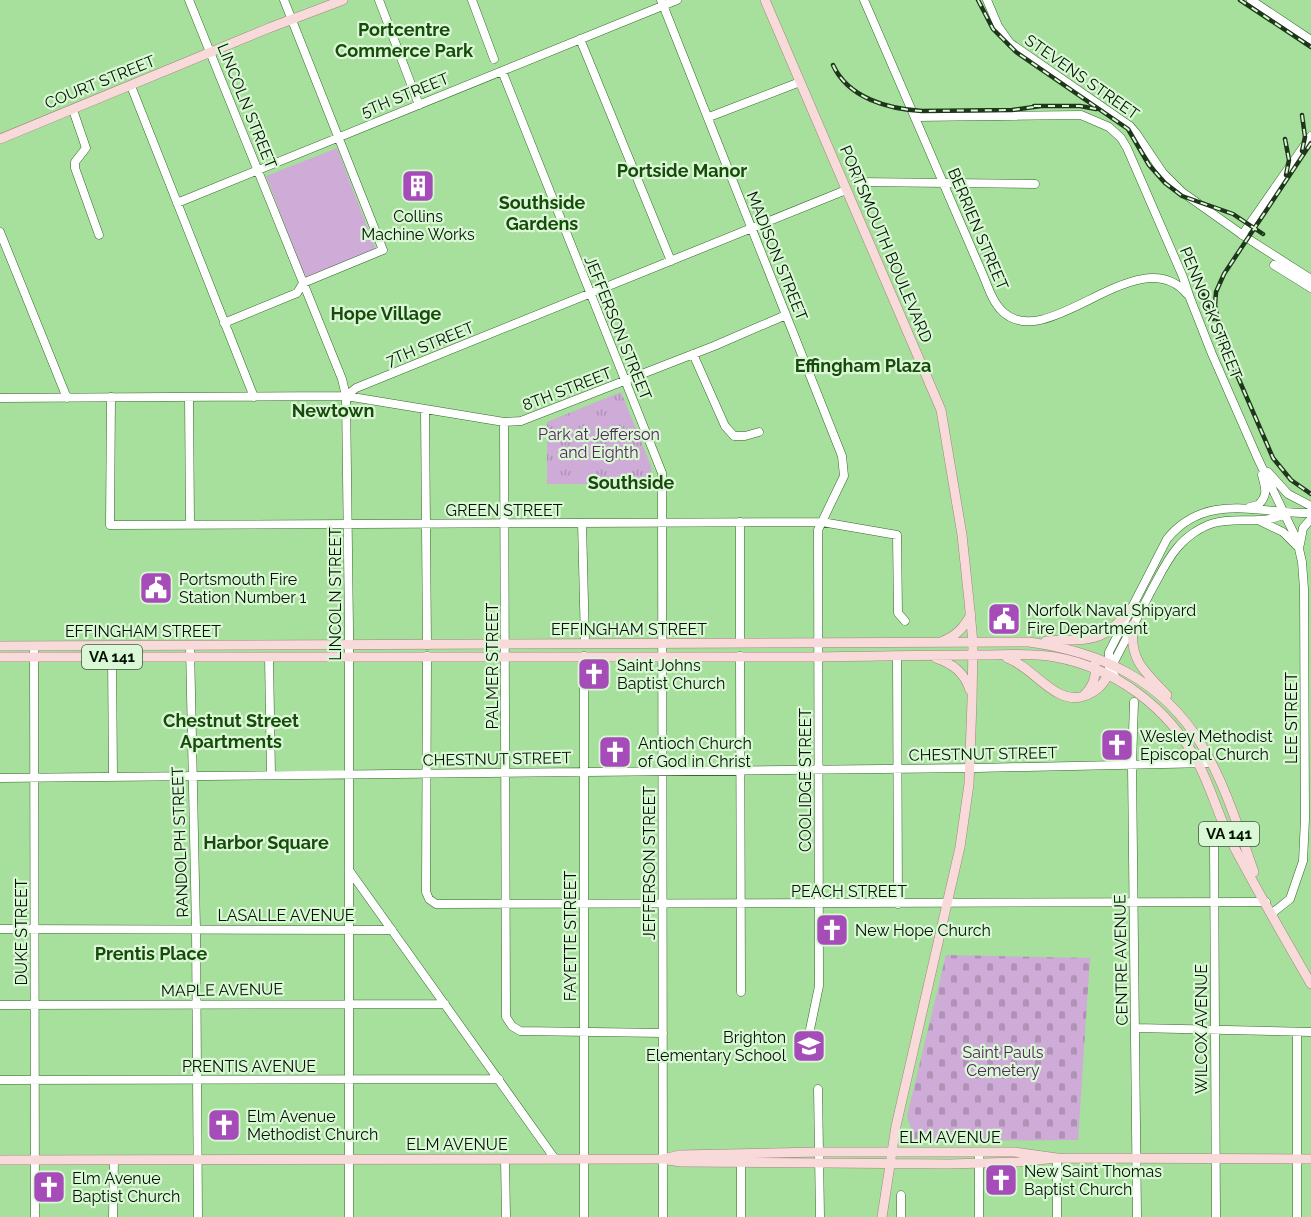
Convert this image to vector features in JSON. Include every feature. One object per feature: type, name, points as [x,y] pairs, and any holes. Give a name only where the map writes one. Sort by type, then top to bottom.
[{"type":"main road","name":"COURT STREET","points":[[0,139],[343,0]]},
{"type":"main road","name":"PORTSMOUTH BOULEVARD","points":[[765,0],[941,410],[962,535],[973,643],[970,768],[960,847],[949,904],[900,1106],[882,1217]]},
{"type":"main road","points":[[1029,642],[1088,639],[1101,636],[1118,625],[1130,609]]},
{"type":"main road","points":[[937,644],[960,632],[970,614]]},
{"type":"main road","points":[[1133,625],[1131,644],[1137,662],[1169,696],[1192,731]]},
{"type":"main road","name":"EFFINGHAM STREET","points":[[0,646],[1029,642],[1090,655],[1110,668],[1123,683],[1168,719],[1185,740],[1198,763]]},
{"type":"main road","points":[[928,655],[946,661],[958,669],[968,682],[972,701]]},
{"type":"main road","points":[[990,655],[1019,663],[1062,696],[1080,698],[1097,690],[1110,668]]},
{"type":"main road","name":"EFFINGHAM STREET","points":[[0,657],[990,655],[1055,657],[1096,670],[1110,668],[1129,673],[1158,694],[1174,710],[1192,731],[1210,763]]},
{"type":"main road","points":[[1080,698],[1090,688],[1096,670],[1090,655]]},
{"type":"main road","name":"VA 141","points":[[1198,763],[1231,840],[1266,902]]},
{"type":"main road","name":"VA 141","points":[[1210,763],[1231,810],[1271,914],[1311,984]]},
{"type":"main road","name":"ELM AVENUE","points":[[0,1160],[663,1159],[681,1162],[820,1152],[1014,1152],[1057,1158]]},
{"type":"main road","name":"ELM AVENUE","points":[[741,1159],[820,1164],[890,1164],[979,1163],[1057,1158],[1311,1159]]},
{"type":"street","name":"LINCOLN STREET","points":[[189,0],[342,379],[346,396],[349,1217]]},
{"type":"street","points":[[224,322],[297,293],[303,283],[383,250],[284,0]]},
{"type":"street","points":[[379,0],[419,105]]},
{"type":"street","points":[[472,0],[494,59]]},
{"type":"street","name":"5TH STREET","points":[[177,203],[580,39],[662,3],[677,0]]},
{"type":"street","name":"BERRIEN STREET","points":[[864,0],[996,303],[1005,314],[1024,322],[1039,321],[1148,277],[1171,281],[1184,290],[1190,298]]},
{"type":"street","name":"STEVENS STREET","points":[[987,0],[998,26],[1010,43],[1130,126],[1173,184],[1242,235],[1311,279]]},
{"type":"street","points":[[1251,0],[1311,40]]},
{"type":"street","name":"MADISON STREET","points":[[662,3],[842,456],[844,476],[822,522]]},
{"type":"street","points":[[580,39],[671,261]]},
{"type":"street","name":"JEFFERSON STREET","points":[[502,71],[662,473],[663,1217]]},
{"type":"street","points":[[709,117],[800,82]]},
{"type":"street","points":[[130,86],[254,397]]},
{"type":"street","points":[[73,110],[86,148],[75,162],[75,168],[99,235]]},
{"type":"street","name":"PENNOCK STREET","points":[[915,117],[1078,115],[1098,121],[1121,138],[1183,277],[1258,459],[1286,513]]},
{"type":"street","points":[[1242,235],[1311,136]]},
{"type":"street","points":[[857,182],[1035,184]]},
{"type":"street","name":"7TH STREET","points":[[0,398],[346,396],[356,388],[846,190]]},
{"type":"street","points":[[0,232],[67,398]]},
{"type":"street","points":[[1275,265],[1311,288]]},
{"type":"street","name":"8TH STREET","points":[[346,396],[504,422],[521,421],[624,382],[786,315]]},
{"type":"street","points":[[693,354],[725,426],[734,436],[746,436],[759,432]]},
{"type":"street","name":"GREEN STREET","points":[[111,397],[110,525],[822,522],[897,535],[898,613],[905,621]]},
{"type":"street","points":[[189,397],[190,524]]},
{"type":"street","points":[[425,410],[428,645]]},
{"type":"street","name":"PALMER STREET","points":[[504,422],[506,1017],[512,1026],[520,1031],[584,1032]]},
{"type":"street","points":[[1258,459],[1288,494],[1311,506]]},
{"type":"street","points":[[1241,508],[1258,505],[1265,496],[1265,486],[1258,459]]},
{"type":"street","points":[[1110,668],[1109,652],[1167,539],[1179,526],[1203,512],[1218,509],[1241,508],[1311,513]]},
{"type":"street","points":[[1110,668],[1171,556],[1186,538],[1216,522],[1277,519],[1286,513]]},
{"type":"street","name":"LEE STREET","points":[[1271,914],[1290,899],[1307,862],[1305,819],[1308,681],[1304,589],[1300,552],[1286,513]]},
{"type":"street","points":[[1300,552],[1302,531],[1311,519]]},
{"type":"street","points":[[1256,520],[1283,532],[1294,542],[1300,552]]},
{"type":"street","points":[[740,522],[740,644]]},
{"type":"street","name":"COOLIDGE STREET","points":[[808,1039],[818,992],[818,530],[822,522]]},
{"type":"street","points":[[582,523],[585,643]]},
{"type":"street","name":"DUKE STREET","points":[[34,646],[35,1217]]},
{"type":"street","name":"RANDOLPH STREET","points":[[190,646],[196,929],[198,1217]]},
{"type":"street","points":[[427,656],[427,773]]},
{"type":"street","name":"FAYETTE STREET","points":[[584,656],[584,1217]]},
{"type":"street","points":[[740,656],[741,992]]},
{"type":"street","points":[[897,656],[898,904]]},
{"type":"street","points":[[112,657],[113,777]]},
{"type":"street","points":[[269,657],[271,775]]},
{"type":"street","name":"CENTRE AVENUE","points":[[1134,702],[1132,765],[1137,1217]]},
{"type":"street","name":"CHESTNUT STREET","points":[[0,778],[970,768],[1210,763]]},
{"type":"street","name":"PEACH STREET","points":[[427,773],[426,892],[432,903],[436,904],[1266,902]]},
{"type":"street","name":"WILCOX AVENUE","points":[[1214,842],[1216,1217]]},
{"type":"street","points":[[349,869],[555,1159]]},
{"type":"street","name":"LASALLE AVENUE","points":[[0,929],[392,930]]},
{"type":"street","name":"MAPLE AVENUE","points":[[0,1005],[445,1004]]},
{"type":"street","points":[[1136,1028],[1311,1032]]},
{"type":"street","points":[[584,1032],[663,1033]]},
{"type":"street","points":[[1297,1032],[1297,1217]]},
{"type":"street","name":"PRENTIS AVENUE","points":[[0,1080],[499,1079]]},
{"type":"street","points":[[818,1089],[820,1217]]},
{"type":"street","points":[[979,1152],[979,1217]]},
{"type":"street","points":[[1057,1158],[1057,1217]]},
{"type":"street","points":[[505,1159],[506,1217]]},
{"type":"street","points":[[741,1159],[741,1217]]},
{"type":"street","points":[[113,1217],[114,1160]]},
{"type":"street","points":[[901,1195],[901,1217]]},
{"type":"green space","points":[[337,148],[376,250],[305,278],[266,176]]},
{"type":"green space","name":"Park at Jefferson and Eighth","points":[[621,392],[651,466],[653,484],[547,484],[547,422]]},
{"type":"green space","name":"Saint Pauls Cemetery","points":[[946,955],[1090,958],[1078,1140],[915,1141],[907,1116]]},
{"type":"railway","points":[[978,0],[993,29],[1016,52],[1128,129],[1149,165],[1165,183],[1182,196],[1233,214],[1263,234]]},
{"type":"railway","points":[[1240,0],[1311,47]]},
{"type":"railway","points":[[833,65],[848,86],[859,94],[896,108],[922,111],[1012,110],[1041,106]]},
{"type":"railway","points":[[1034,106],[1080,106],[1096,109]]},
{"type":"railway","points":[[1302,115],[1305,137],[1302,151]]},
{"type":"railway","points":[[1285,139],[1289,160],[1286,175]]},
{"type":"railway","points":[[1311,143],[1224,274],[1216,292],[1215,305],[1221,338],[1273,458],[1291,480],[1311,494]]},
{"type":"railway","points":[[1194,273],[1213,319]]},
{"type":"place","name":"Collins Machine Works","points":[[418,186]]},
{"type":"place","name":"Portsmouth Fire Station Number 1","points":[[156,588]]},
{"type":"place","name":"Norfolk Naval Shipyard Fire Department","points":[[1004,619]]},
{"type":"place","name":"Saint Johns Baptist Church","points":[[594,674]]},
{"type":"place","name":"Wesley Methodist Episcopal Church","points":[[1117,745]]},
{"type":"place","name":"Antioch Church of God in Christ","points":[[615,752]]},
{"type":"place","name":"New Hope Church","points":[[832,930]]},
{"type":"place","name":"Brighton Elementary School","points":[[809,1046]]},
{"type":"place","name":"Elm Avenue Methodist Church","points":[[224,1125]]},
{"type":"place","name":"New Saint Thomas Baptist Church","points":[[1001,1180]]},
{"type":"place","name":"Elm Avenue Baptist Church","points":[[49,1187]]},
{"type":"district","name":"Portcentre Commerce Park","points":[[404,39]]},
{"type":"district","name":"Portside Manor","points":[[682,170]]},
{"type":"district","name":"Southside Gardens","points":[[542,212]]},
{"type":"district","name":"Hope Village","points":[[386,313]]},
{"type":"district","name":"Effingham Plaza","points":[[863,365]]},
{"type":"district","name":"Newtown","points":[[333,410]]},
{"type":"district","name":"Southside","points":[[631,482]]},
{"type":"district","name":"Chestnut Street Apartments","points":[[231,730]]},
{"type":"district","name":"Harbor Square","points":[[266,842]]},
{"type":"district","name":"Prentis Place","points":[[151,953]]}]
